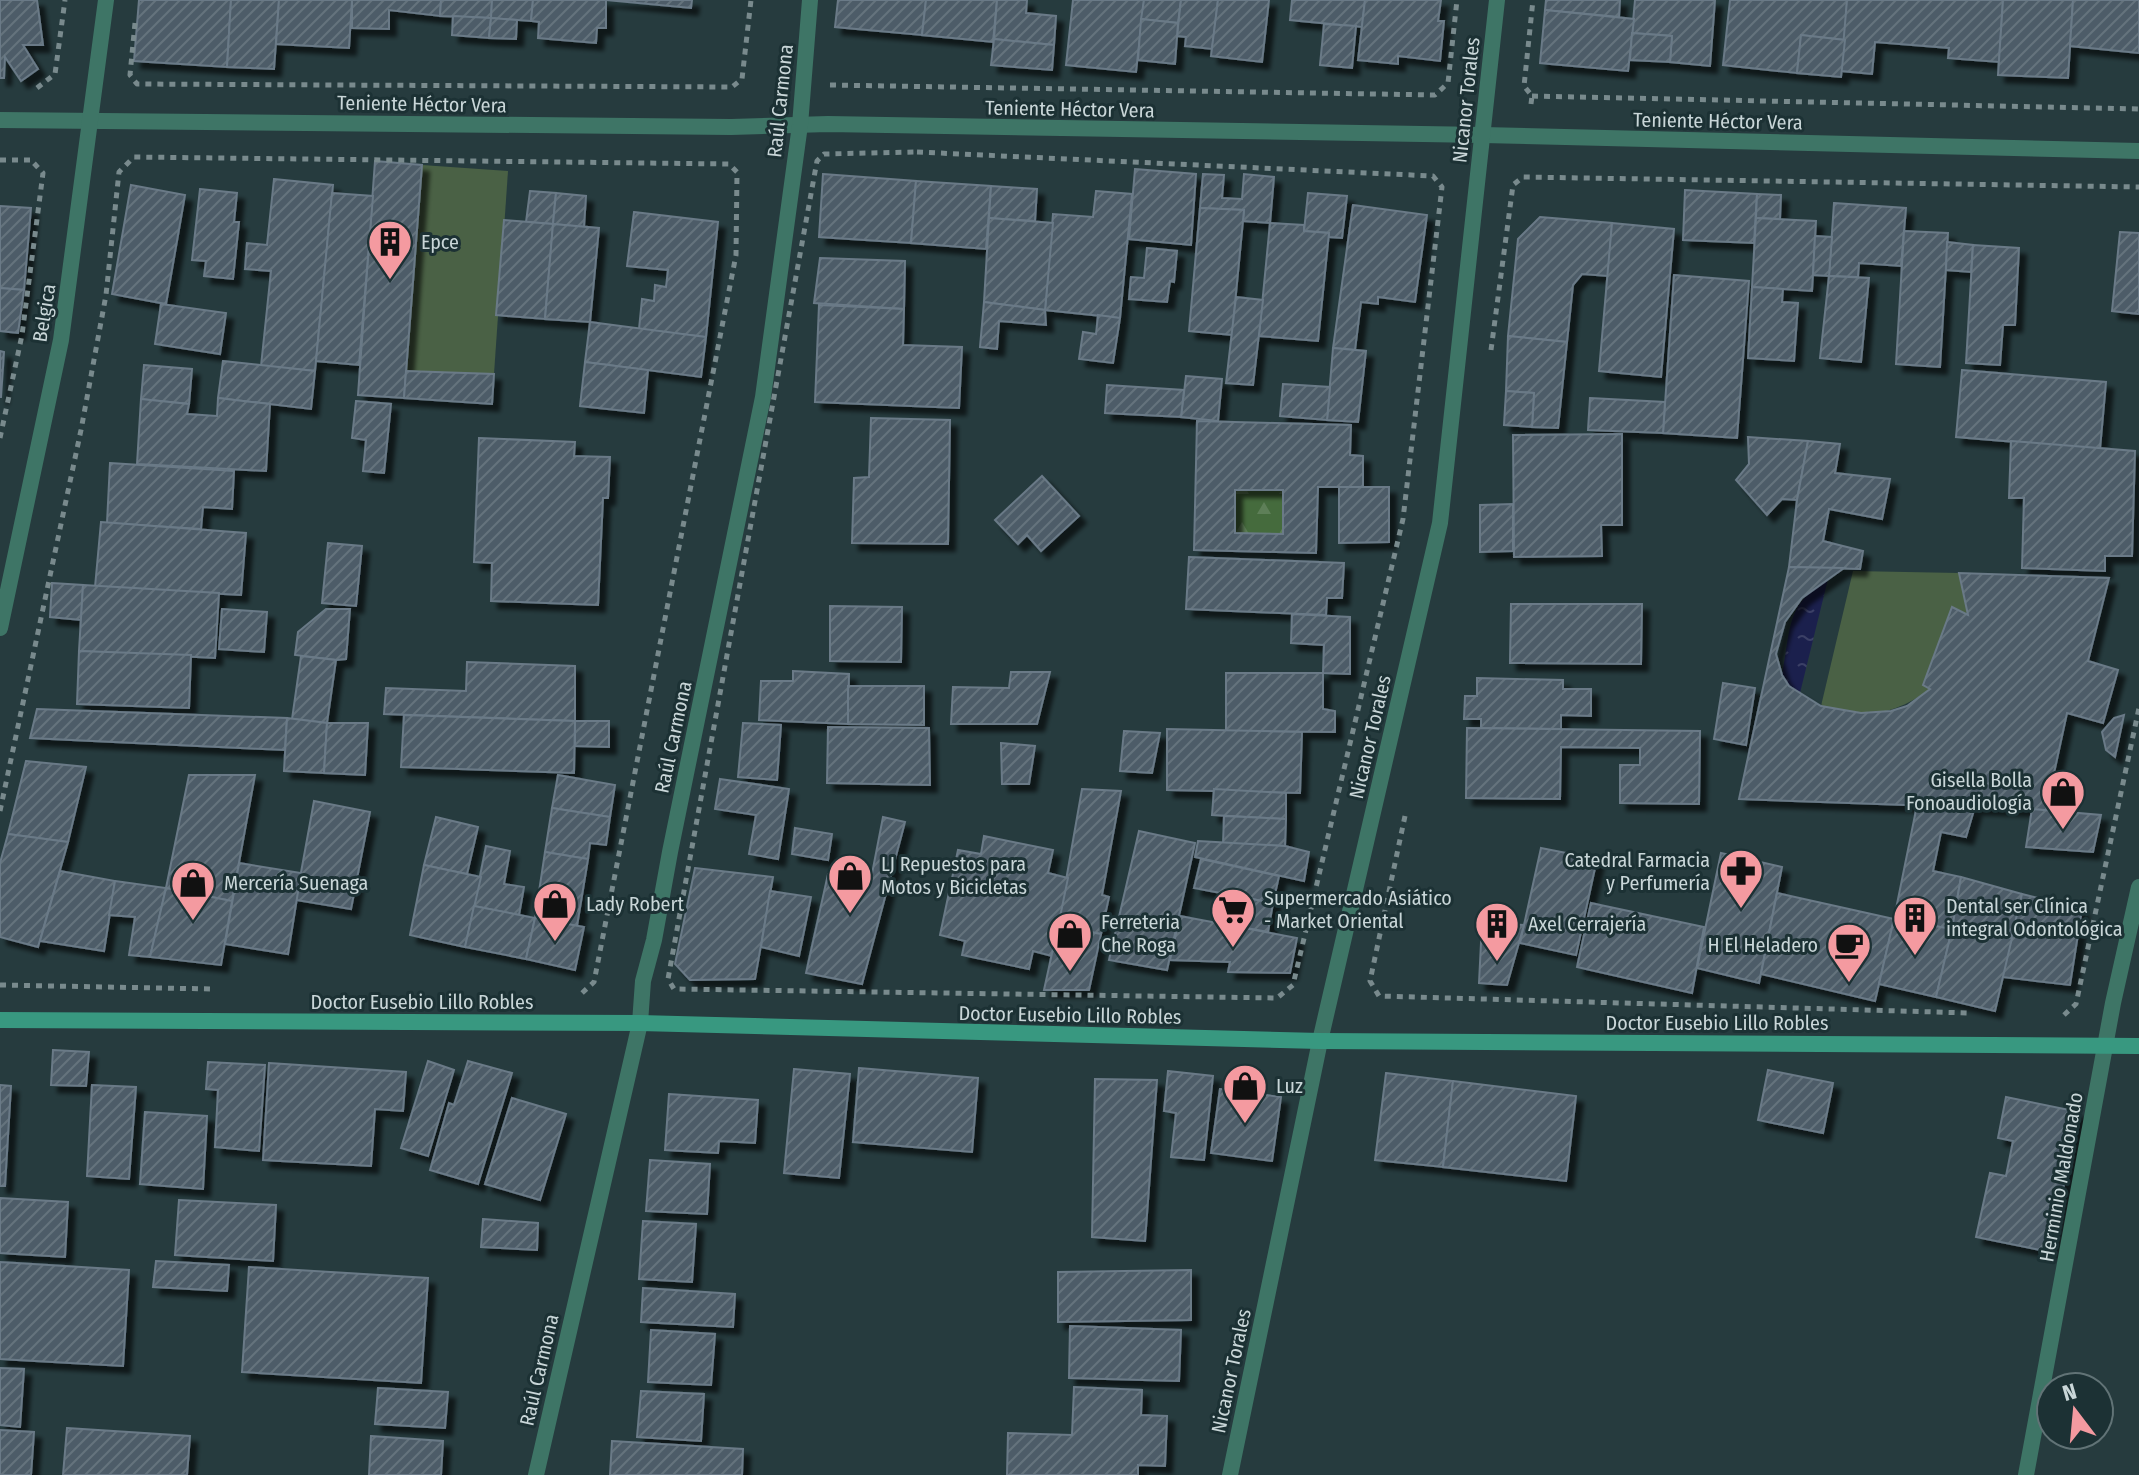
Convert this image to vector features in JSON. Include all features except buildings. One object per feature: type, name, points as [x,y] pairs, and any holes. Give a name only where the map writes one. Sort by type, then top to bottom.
[{"type":"main road","name":"Doctor Eusebio Lillo Robles","points":[[0,1020],[640,1023],[1320,1041],[2139,1046]]},
{"type":"street","name":"Belgica","points":[[0,628],[61,340],[106,0]]},
{"type":"street","name":"Raúl Carmona","points":[[536,1475],[640,1023],[643,981],[654,940],[763,397],[800,125],[810,0]]},
{"type":"street","name":"Nicanor Torales","points":[[1230,1475],[1320,1041],[1440,523],[1497,0]]},
{"type":"street","name":"Teniente Héctor Vera","points":[[0,120],[800,125],[1483,135],[2139,151]]},
{"type":"street","name":"Herminio Maldonado","points":[[2026,1475],[2106,1045],[2139,887]]},
{"type":"path","points":[[55,74],[65,0]]},
{"type":"path","points":[[742,79],[751,0]]},
{"type":"path","points":[[830,86],[1435,95],[1448,83],[1457,0]]},
{"type":"path","points":[[1533,0],[1524,86],[1532,100],[2139,109]]},
{"type":"path","points":[[136,15],[130,75],[137,84],[137,93]]},
{"type":"path","points":[[37,88],[55,74],[67,74]]},
{"type":"path","points":[[137,84],[732,87],[742,79],[749,79]]},
{"type":"path","points":[[1448,83],[1459,83]]},
{"type":"path","points":[[732,87],[732,98]]},
{"type":"path","points":[[1435,95],[1435,105]]},
{"type":"path","points":[[0,160],[31,160],[32,149]]},
{"type":"path","points":[[1433,176],[917,152],[824,154],[817,161],[668,979],[674,989],[1277,998],[1293,985],[1403,519],[1442,187],[1433,176],[1434,169]]},
{"type":"path","points":[[0,811],[81,430],[106,295],[116,172],[134,157],[729,164],[741,172],[736,255],[594,982],[578,996]]},
{"type":"path","name":"Belgica","points":[[0,438],[22,335],[46,173],[31,160]]},
{"type":"path","points":[[1490,356],[1513,185],[1523,174],[2139,187]]},
{"type":"path","points":[[2048,1015],[2064,1015],[2076,1004],[2139,708]]},
{"type":"path","points":[[1405,815],[1370,981],[1379,996],[1985,1013]]},
{"type":"path","points":[[594,982],[602,982]]},
{"type":"path","points":[[0,985],[216,989]]},
{"type":"path","points":[[1293,985],[1304,985]]},
{"type":"green space","points":[[422,165],[508,171],[494,374],[406,371]]},
{"type":"green space","points":[[1235,490],[1283,490],[1283,534],[1235,533]]},
{"type":"green space","points":[[1853,571],[1959,573],[1968,615],[1952,607],[1923,685],[1930,689],[1891,710],[1851,713],[1821,706]]},
{"type":"water","points":[[1828,579],[1800,693],[1789,686],[1782,675],[1789,632],[1804,599]]},
{"type":"place","name":"Epce","points":[[390,281]]},
{"type":"place","name":"Gisella Bolla Fonoaudiología","points":[[2063,831]]},
{"type":"place","name":"Catedral Farmacia y Perfumería","points":[[1741,910]]},
{"type":"place","name":"LJ Repuestos para Motos y Bicicletas","points":[[850,915]]},
{"type":"place","name":"Mercería Suenaga","points":[[193,922]]},
{"type":"place","name":"Lady Robert","points":[[555,943]]},
{"type":"place","name":"Supermercado Asiático - Market Oriental","points":[[1233,949]]},
{"type":"place","name":"Dental ser Clínica integral Odontológica","points":[[1915,957]]},
{"type":"place","name":"Axel Cerrajería","points":[[1497,963]]},
{"type":"place","name":"Ferreteria Che Roga","points":[[1070,973]]},
{"type":"place","name":"H El Heladero","points":[[1849,984]]},
{"type":"place","name":"Luz","points":[[1245,1125]]}]
